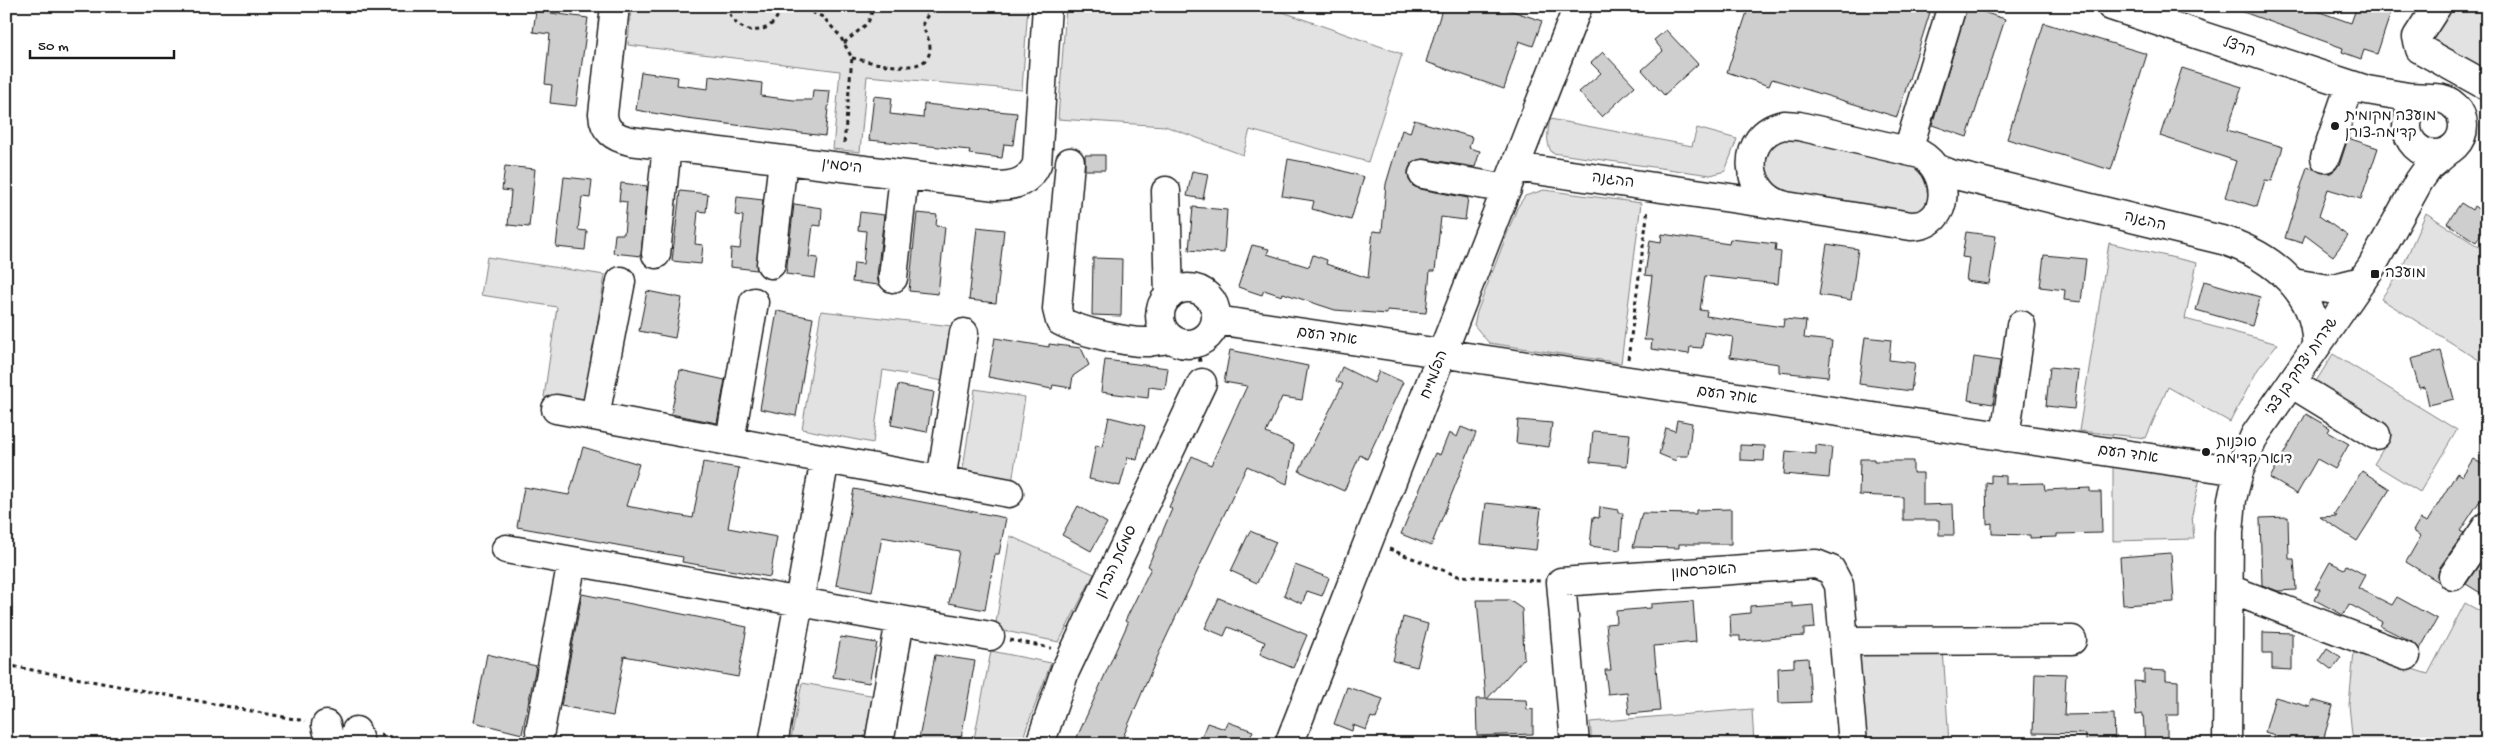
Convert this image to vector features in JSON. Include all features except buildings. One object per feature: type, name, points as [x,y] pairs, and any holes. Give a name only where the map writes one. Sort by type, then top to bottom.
[{"type":"street","name":"היסמין","points":[[615,6],[603,108],[604,123],[608,131],[620,138],[783,160],[1004,186],[1018,184],[1032,174],[1038,157],[1047,6]]},
{"type":"street","name":"הפלמ\"ח","points":[[1290,744],[1578,6]]},
{"type":"street","points":[[1908,150],[1952,6]]},
{"type":"street","name":"הרצל","points":[[2111,6],[2358,88],[2408,97],[2431,98]]},
{"type":"street","points":[[2410,137],[2422,152],[2431,154],[2448,152],[2456,146],[2486,84],[2420,49],[2417,37],[2437,6]]},
{"type":"street","points":[[2325,158],[2358,88]]},
{"type":"street","name":"הרצל","points":[[2358,88],[2389,108],[2410,137]]},
{"type":"street","points":[[2417,184],[2418,166],[2407,122],[2412,109],[2422,101],[2431,98],[2448,101],[2469,117]]},
{"type":"street","name":"ההגנה","points":[[1710,195],[1725,192],[1739,184],[1752,159],[1758,142],[1766,133],[1777,127],[1791,125],[1908,150],[1926,157],[1938,169],[1986,183],[2226,241],[2259,256],[2293,283],[2310,314],[2316,347]]},
{"type":"street","points":[[656,254],[667,145]]},
{"type":"street","name":"שדרות יצחק בן צבי","points":[[2227,744],[2230,515],[2239,471],[2255,435],[2362,281],[2417,184],[2429,167],[2448,152]]},
{"type":"street","name":"ההגנה","points":[[1752,159],[1754,179],[1759,190],[1768,199],[1786,206]]},
{"type":"street","points":[[771,264],[783,160]]},
{"type":"street","points":[[1070,162],[1057,310],[1060,321],[1072,328],[1098,335],[1148,342],[1172,338]]},
{"type":"street","points":[[1938,169],[1943,186],[1939,209]]},
{"type":"street","name":"ההגנה","points":[[1423,174],[1651,186],[1911,226],[1926,223],[1939,209],[1944,200],[1953,193],[1986,183]]},
{"type":"street","points":[[893,278],[904,175]]},
{"type":"street","points":[[1166,191],[1168,296],[1160,316],[1164,329],[1172,338],[1188,344],[1201,341],[1211,332],[1216,320],[1213,303],[1201,291],[1184,289],[1168,296]]},
{"type":"street","points":[[595,416],[621,281]]},
{"type":"street","name":"ההגנה","points":[[2293,283],[2329,289],[2362,281]]},
{"type":"street","points":[[730,441],[754,302]]},
{"type":"street","name":"אחד העם","points":[[1216,320],[2239,471]]},
{"type":"street","points":[[2005,437],[2021,325]]},
{"type":"street","points":[[941,481],[964,333]]},
{"type":"street","name":"סמטת הברון","points":[[1040,744],[1058,689],[1074,652],[1202,383]]},
{"type":"street","points":[[2291,383],[2376,435]]},
{"type":"street","points":[[556,409],[1008,493]]},
{"type":"street","points":[[773,744],[825,459]]},
{"type":"street","points":[[2453,576],[2486,528]]},
{"type":"street","points":[[506,549],[990,636]]},
{"type":"street","points":[[540,731],[572,561]]},
{"type":"street","name":"האפרסמון","points":[[1561,582],[1822,565],[1831,570],[1838,580],[1853,744]]},
{"type":"street","points":[[1561,582],[1575,744]]},
{"type":"street","points":[[2229,589],[2406,656]]},
{"type":"street","points":[[879,744],[900,620]]},
{"type":"street","points":[[1844,641],[2072,640]]},
{"type":"path","points":[[728,6],[730,17],[735,24],[746,30],[754,31],[762,30],[773,24],[778,17],[780,6]]},
{"type":"path","points":[[797,6],[823,17],[840,36],[852,58],[842,167]]},
{"type":"path","points":[[844,43],[868,22],[874,6]]},
{"type":"path","points":[[852,58],[910,67],[922,62],[928,57],[930,49],[923,22],[933,6]]},
{"type":"path","points":[[1626,381],[1651,186]]},
{"type":"path","points":[[1370,541],[1458,576],[1561,582]]},
{"type":"path","points":[[990,636],[1074,652]]},
{"type":"path","points":[[6,665],[329,735]]},
{"type":"path","points":[[358,737],[426,744]]},
{"type":"shaded area","points":[[631,6],[1028,6],[1022,90],[867,76],[860,152],[833,149],[840,71],[628,45]]},
{"type":"shaded area","points":[[1066,6],[1266,6],[1402,54],[1368,162],[1250,130],[1243,155],[1165,126],[1058,119]]},
{"type":"shaded area","points":[[2443,6],[2487,6],[2487,77],[2424,46]]},
{"type":"shaded area","points":[[1550,119],[1692,146],[1697,128],[1737,139],[1725,171],[1711,175],[1552,153],[1548,141]]},
{"type":"shaded area","points":[[1795,137],[1918,168],[1925,178],[1928,187],[1926,209],[1917,214],[1785,195],[1766,180],[1766,155],[1773,145]]},
{"type":"shaded area","points":[[1544,190],[1641,203],[1621,363],[1489,343],[1474,325],[1477,312],[1517,208],[1525,196]]},
{"type":"shaded area","points":[[2426,213],[2487,252],[2487,365],[2381,299],[2402,268]]},
{"type":"shaded area","points":[[2109,243],[2197,263],[2185,319],[2278,344],[2258,369],[2230,422],[2168,387],[2146,438],[2079,431]]},
{"type":"shaded area","points":[[487,257],[605,275],[585,403],[544,397],[557,307],[481,295]]},
{"type":"shaded area","points":[[821,311],[952,326],[943,381],[883,370],[873,443],[802,429]]},
{"type":"shaded area","points":[[2333,354],[2457,430],[2420,492],[2374,464],[2392,434],[2313,386]]},
{"type":"shaded area","points":[[975,389],[1025,397],[1012,483],[962,475]]},
{"type":"shaded area","points":[[2113,465],[2200,478],[2192,515],[2194,539],[2113,541]]},
{"type":"shaded area","points":[[1010,536],[1094,574],[1059,642],[995,629]]},
{"type":"shaded area","points":[[2465,603],[2487,615],[2487,744],[2353,744],[2349,705],[2354,651],[2428,674]]},
{"type":"shaded area","points":[[1943,648],[1949,744],[1864,744],[1858,658],[1861,652]]},
{"type":"shaded area","points":[[991,651],[1051,663],[1025,732],[1023,744],[973,744]]},
{"type":"shaded area","points":[[802,683],[876,696],[867,744],[790,744]]},
{"type":"shaded area","points":[[1752,709],[1754,744],[1592,744],[1590,722]]},
{"type":"place","name":"מועצה מקומית קדימה-צורן","points":[[2335,126]]},
{"type":"place","name":"מועצה","points":[[2375,274]]},
{"type":"place","name":"סוכנות דואר קדימה","points":[[2206,452]]}]
